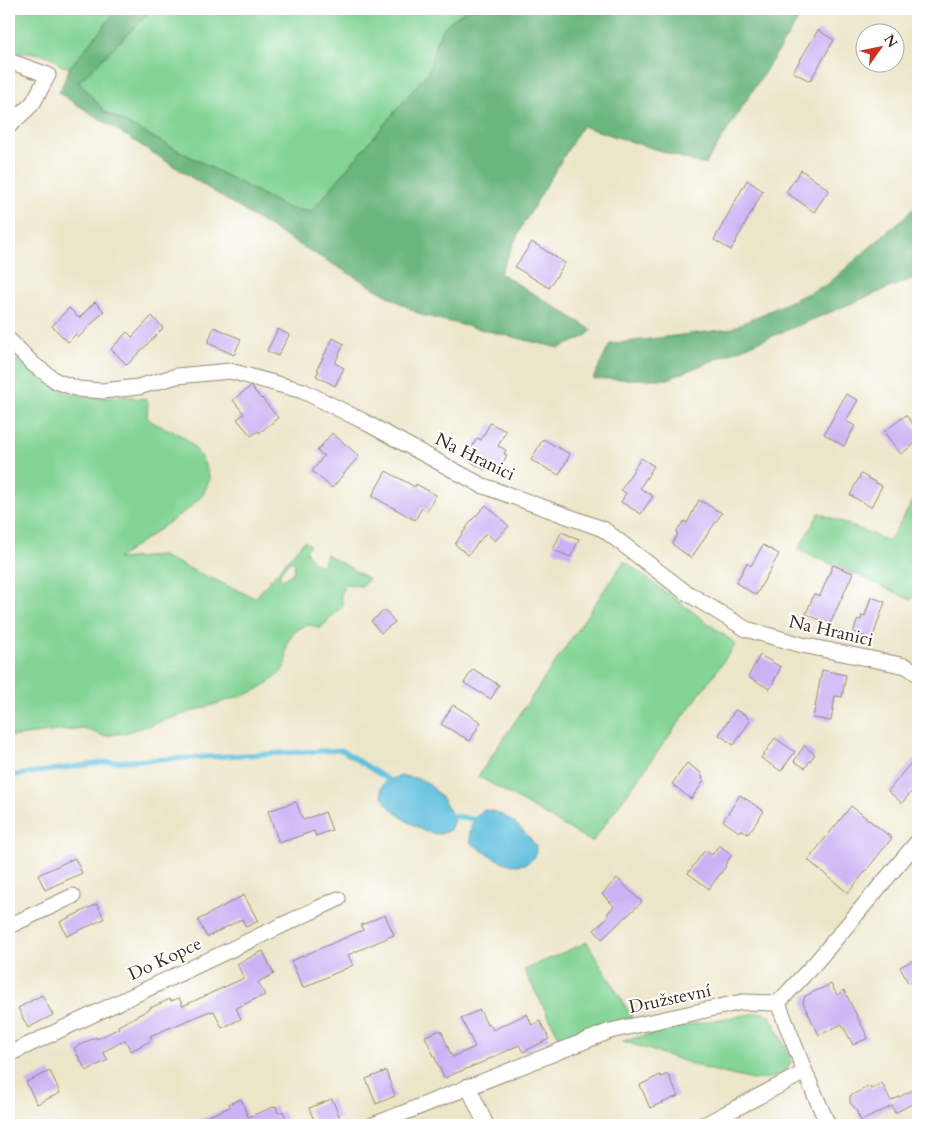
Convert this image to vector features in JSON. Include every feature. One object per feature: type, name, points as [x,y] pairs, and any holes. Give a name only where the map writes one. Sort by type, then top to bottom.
[{"type":"street","points":[[9,61],[48,75],[33,103],[9,126]]},
{"type":"street","name":"Na Hranici","points":[[9,340],[33,364],[56,381],[78,389],[103,391],[138,387],[177,376],[230,371],[303,391],[481,485],[603,529],[684,591],[746,630],[802,645],[906,666],[918,674]]},
{"type":"street","points":[[828,1125],[804,1072],[778,1003],[818,961],[918,841]]},
{"type":"street","points":[[9,926],[73,896]]},
{"type":"street","name":"Do Kopce","points":[[9,1054],[338,899]]},
{"type":"street","name":"Družstevní","points":[[373,1125],[610,1031],[742,1002],[778,1003]]},
{"type":"street","points":[[704,1125],[804,1072]]},
{"type":"street","points":[[468,1086],[486,1125]]},
{"type":"green space","points":[[9,9],[118,9],[70,67],[66,67],[50,56],[9,52]]},
{"type":"green space","points":[[118,9],[153,9],[79,82],[105,112],[288,208],[311,212],[429,71],[435,47],[442,31],[447,24],[467,9],[805,9],[705,165],[582,126],[522,226],[500,273],[592,330],[581,339],[559,348],[421,315],[274,230],[59,93],[70,67]]},
{"type":"green space","points":[[153,9],[467,9],[447,24],[442,31],[435,47],[429,71],[311,212],[288,208],[105,112],[79,82]]},
{"type":"green space","points":[[918,205],[918,276],[668,379],[593,379],[610,344],[730,329],[828,284]]},
{"type":"green space","points":[[9,352],[35,375],[55,387],[76,395],[93,398],[126,396],[137,399],[144,398],[148,402],[147,417],[156,424],[171,430],[187,440],[205,465],[210,479],[202,496],[191,507],[117,559],[162,556],[255,598],[304,541],[310,545],[306,550],[308,556],[318,565],[321,566],[323,564],[326,554],[369,579],[362,586],[347,584],[344,587],[341,594],[343,605],[320,629],[309,625],[295,632],[288,642],[286,650],[287,662],[283,669],[272,680],[253,692],[125,733],[104,736],[82,728],[9,737]],"holes":[[[289,561],[293,561],[295,565],[293,573],[282,580],[280,573]]]},
{"type":"green space","points":[[918,493],[918,589],[911,600],[798,550],[819,513],[889,541]]},
{"type":"green space","points":[[624,561],[736,644],[592,842],[478,776]]},
{"type":"green space","points":[[587,942],[632,1017],[561,1040],[524,970]]},
{"type":"green space","points":[[764,1013],[770,1016],[792,1060],[783,1076],[752,1080],[707,1069],[623,1041],[697,1023]]},
{"type":"water","points":[[402,776],[422,780],[437,792],[454,820],[450,830],[439,834],[420,829],[388,806],[383,797],[382,788],[387,781]]},
{"type":"water","points":[[483,810],[506,817],[520,827],[536,846],[535,857],[525,864],[511,864],[496,859],[471,843],[470,833],[472,825],[476,817]]},
{"type":"building","points":[[818,30],[834,40],[810,81],[793,72]]},
{"type":"building","points":[[801,170],[829,190],[814,212],[786,192]]},
{"type":"building","points":[[747,180],[763,191],[731,250],[714,240]]},
{"type":"building","points":[[532,242],[565,263],[549,288],[515,267]]},
{"type":"building","points":[[95,302],[104,311],[79,337],[76,334],[68,342],[52,326],[69,308],[79,318]]},
{"type":"building","points":[[152,316],[163,328],[127,365],[111,349],[127,332],[132,337]]},
{"type":"building","points":[[214,327],[241,339],[234,355],[208,343]]},
{"type":"building","points":[[278,329],[289,335],[278,356],[267,351]]},
{"type":"building","points":[[333,338],[344,344],[335,363],[344,368],[335,386],[316,376],[319,370],[317,369]]},
{"type":"building","points":[[251,386],[278,418],[259,433],[258,431],[251,436],[237,419],[244,414],[233,400]]},
{"type":"building","points":[[846,394],[858,400],[846,421],[855,426],[844,446],[824,434]]},
{"type":"building","points":[[906,415],[918,431],[918,441],[901,454],[884,432]]},
{"type":"building","points":[[490,423],[506,431],[498,446],[506,450],[504,454],[507,455],[498,472],[487,466],[485,470],[466,459],[477,438],[481,440]]},
{"type":"building","points":[[332,433],[359,456],[332,488],[312,471],[324,456],[317,451]]},
{"type":"building","points":[[543,439],[570,454],[559,475],[531,460]]},
{"type":"building","points":[[641,458],[654,466],[640,488],[653,496],[641,514],[621,502],[626,493],[621,490]]},
{"type":"building","points":[[386,471],[415,487],[416,484],[436,495],[427,511],[422,508],[415,520],[372,496]]},
{"type":"building","points":[[861,474],[882,486],[871,507],[850,495]]},
{"type":"building","points":[[699,500],[722,513],[691,558],[672,544],[678,534],[676,533],[684,521],[687,523]]},
{"type":"building","points":[[486,505],[509,526],[495,541],[486,533],[468,555],[455,544],[472,520]]},
{"type":"building","points":[[561,532],[579,539],[571,557],[553,550]]},
{"type":"building","points":[[763,545],[779,554],[756,595],[736,583],[747,563],[751,566]]},
{"type":"building","points":[[833,565],[853,573],[830,624],[806,614],[814,594],[820,596]]},
{"type":"building","points":[[871,597],[885,602],[872,639],[853,632],[858,619],[861,620],[862,615],[865,616]]},
{"type":"building","points":[[385,610],[395,622],[381,633],[371,621]]},
{"type":"building","points":[[760,655],[781,667],[770,689],[748,677]]},
{"type":"building","points":[[473,669],[499,685],[491,699],[464,683]]},
{"type":"building","points":[[822,670],[846,675],[842,697],[835,696],[831,721],[813,718]]},
{"type":"building","points":[[453,705],[481,722],[470,741],[441,724]]},
{"type":"building","points":[[735,710],[744,714],[750,721],[734,745],[719,735]]},
{"type":"building","points":[[775,738],[795,752],[781,771],[761,758]]},
{"type":"building","points":[[804,746],[815,754],[805,768],[794,761]]},
{"type":"building","points":[[918,754],[918,784],[902,803],[888,791]]},
{"type":"building","points":[[687,763],[701,773],[704,781],[691,799],[672,784]]},
{"type":"building","points":[[740,795],[764,811],[748,834],[741,829],[739,832],[723,821]]},
{"type":"building","points":[[296,802],[303,820],[325,812],[332,830],[316,836],[314,831],[279,843],[268,811]]},
{"type":"building","points":[[851,806],[892,838],[848,893],[808,860]]},
{"type":"building","points":[[719,845],[732,855],[709,889],[688,873],[705,850],[712,855]]},
{"type":"building","points":[[75,858],[82,873],[45,890],[38,875]]},
{"type":"building","points":[[617,878],[642,902],[602,939],[594,930],[609,916],[607,914],[614,906],[602,894]]},
{"type":"building","points":[[244,895],[258,921],[246,927],[242,919],[207,937],[198,920]]},
{"type":"building","points":[[97,904],[104,919],[67,936],[60,922]]},
{"type":"building","points":[[385,915],[394,935],[348,955],[353,965],[303,988],[291,961],[363,930],[361,925]]},
{"type":"building","points":[[263,951],[274,974],[258,982],[265,995],[236,1008],[241,1019],[222,1028],[214,1011],[210,1011],[150,1036],[152,1040],[131,1051],[125,1040],[103,1052],[108,1060],[86,1071],[74,1048],[119,1028],[118,1026],[170,999],[171,1001],[179,998],[183,1006],[244,978],[237,964]]},
{"type":"building","points":[[918,958],[918,978],[908,983],[900,967]]},
{"type":"building","points":[[831,984],[837,995],[844,990],[868,1038],[853,1045],[842,1024],[819,1035],[803,1003],[805,996]]},
{"type":"building","points":[[42,995],[53,1015],[28,1028],[18,1008]]},
{"type":"building","points":[[480,1010],[487,1025],[490,1024],[493,1030],[527,1014],[532,1025],[540,1021],[549,1039],[523,1052],[519,1045],[444,1078],[425,1036],[441,1030],[452,1057],[475,1047],[461,1018]]},
{"type":"building","points":[[50,1071],[60,1093],[37,1104],[26,1082]]},
{"type":"building","points":[[386,1071],[395,1096],[376,1104],[366,1079]]},
{"type":"building","points":[[668,1074],[678,1096],[650,1108],[640,1085],[660,1075],[661,1077]]},
{"type":"building","points":[[882,1083],[891,1101],[913,1090],[918,1101],[895,1113],[892,1106],[861,1121],[855,1108],[850,1103],[850,1096],[870,1086],[871,1089]]},
{"type":"building","points":[[241,1099],[248,1117],[276,1106],[278,1113],[283,1111],[289,1125],[188,1125],[230,1107],[229,1104]]},
{"type":"building","points":[[332,1099],[340,1118],[323,1125],[316,1125],[309,1108]]},
{"type":"waterway","points":[[9,776],[108,762],[342,750],[393,783]]},
{"type":"waterway","points":[[447,815],[473,819]]}]
